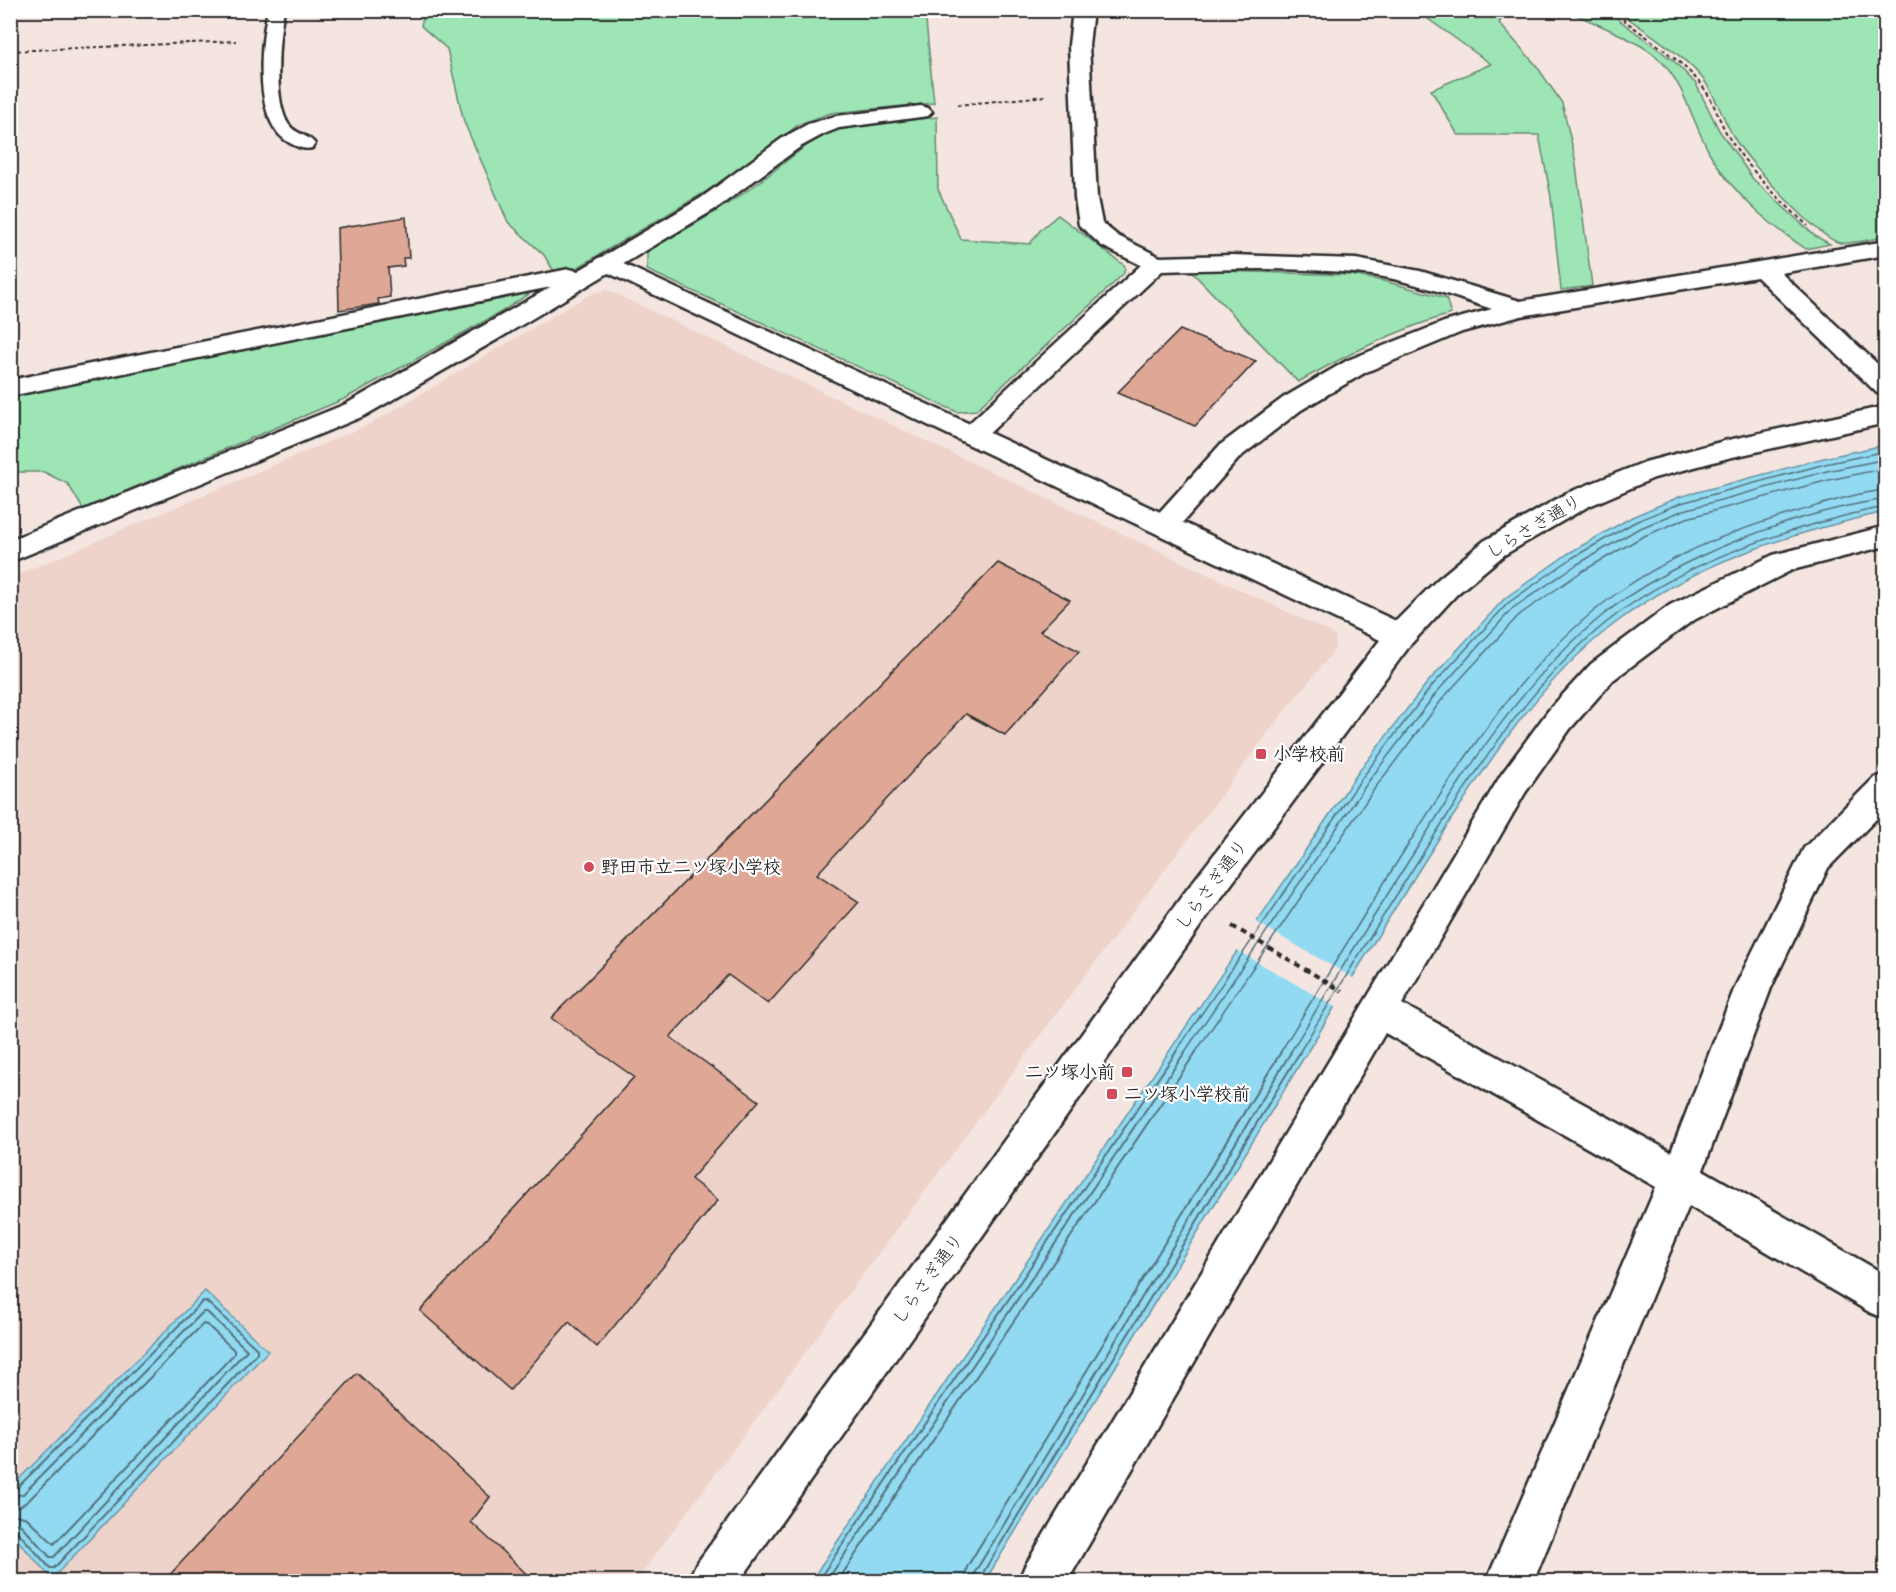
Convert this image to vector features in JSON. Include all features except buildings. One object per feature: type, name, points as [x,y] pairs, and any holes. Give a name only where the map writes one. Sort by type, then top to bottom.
[{"type":"street","points":[[1083,10],[1078,45],[1086,198],[1091,225],[1110,241],[1156,264],[1231,262],[1356,266],[1412,276],[1519,309]]},
{"type":"street","points":[[10,552],[355,410],[489,334],[709,203],[792,142],[816,129],[836,122],[921,112]]},
{"type":"street","points":[[1165,524],[1230,451],[1292,405],[1357,366],[1453,327],[1519,309],[1886,248]]},
{"type":"street","points":[[973,434],[1156,264]]},
{"type":"street","points":[[10,388],[599,267],[973,434],[1400,636]]},
{"type":"street","points":[[1762,268],[1886,387]]},
{"type":"street","name":"しらさぎ通り","points":[[711,1581],[1194,907],[1400,636],[1447,587],[1494,548],[1577,500],[1645,471],[1728,449],[1886,414]]},
{"type":"street","points":[[1041,1581],[1366,1004],[1558,720],[1602,672],[1681,613],[1783,562],[1886,536]]},
{"type":"street","points":[[1509,1581],[1680,1179],[1753,987],[1816,858],[1886,787]]},
{"type":"street","points":[[1366,1004],[1680,1179],[1886,1298]]},
{"type":"lane","points":[[276,10],[272,104],[281,126],[292,137],[306,144]]},
{"type":"path","points":[[1612,10],[1679,60],[1705,89],[1720,124],[1742,159],[1774,195],[1817,234],[1853,254]]},
{"type":"path","points":[[10,51],[273,39]]},
{"type":"path","points":[[921,112],[933,107],[1081,93]]},
{"type":"path","points":[[1240,932],[1366,1004]]},
{"type":"shaded area","name":"野田市立二ツ塚小学校","points":[[607,290],[1332,633],[1336,639],[1334,651],[1283,713],[1051,1021],[636,1581],[11,1582],[10,578],[370,424],[582,299],[596,292]]},
{"type":"green space","points":[[432,10],[925,11],[934,103],[831,113],[799,124],[764,153],[707,191],[575,269],[555,273],[544,255],[508,222],[464,122],[447,49],[421,26],[423,17]]},
{"type":"green space","points":[[1417,11],[1506,11],[1499,23],[1536,65],[1562,103],[1575,158],[1592,286],[1561,290],[1551,197],[1539,135],[1458,135],[1431,90],[1491,64]]},
{"type":"green space","points":[[1568,11],[1607,11],[1674,61],[1696,84],[1719,130],[1753,179],[1815,236],[1830,244],[1806,249],[1779,230],[1742,197],[1712,157],[1675,79],[1657,57],[1626,38]]},
{"type":"green space","points":[[1618,11],[1885,11],[1885,237],[1840,243],[1816,228],[1785,198],[1743,151],[1709,87],[1695,70],[1675,52]]},
{"type":"green space","points":[[937,117],[938,189],[961,239],[1030,244],[1041,229],[1058,215],[1125,266],[1124,273],[1114,283],[976,410],[957,412],[647,270],[647,251],[731,202],[807,145],[827,133],[838,128]]},
{"type":"green space","points":[[1190,270],[1351,275],[1384,281],[1446,298],[1451,314],[1411,327],[1298,382]]},
{"type":"green space","points":[[541,286],[501,312],[344,399],[83,509],[68,484],[44,472],[11,472],[10,393]]},
{"type":"water","points":[[1885,445],[1885,512],[1777,541],[1743,553],[1676,584],[1644,603],[1587,646],[1519,721],[1461,804],[1383,927],[985,1581],[810,1582],[1357,774],[1427,683],[1505,598],[1569,553],[1632,517],[1679,497],[1824,458]]},
{"type":"water","points":[[205,1291],[268,1351],[52,1579],[11,1533],[11,1487]]},
{"type":"pier","points":[[1254,921],[1355,979],[1337,1008],[1235,949]]},
{"type":"place","name":"小学校前","points":[[1261,754]]},
{"type":"place","name":"野田市立二ツ塚小学校","points":[[589,867]]},
{"type":"place","name":"二ツ塚小前","points":[[1127,1072]]},
{"type":"place","name":"二ツ塚小学校前","points":[[1112,1094]]}]
